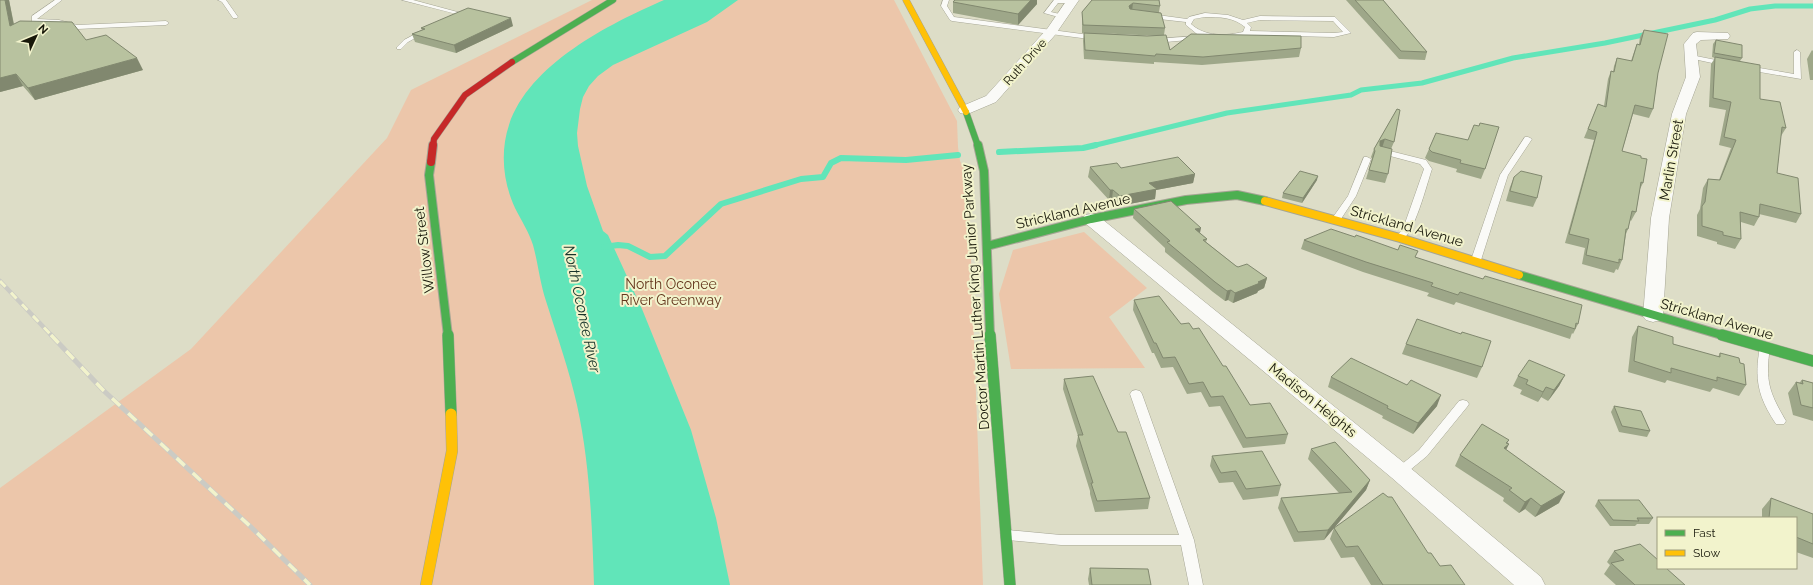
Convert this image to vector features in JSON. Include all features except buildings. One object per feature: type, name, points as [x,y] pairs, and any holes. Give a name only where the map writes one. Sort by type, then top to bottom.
[{"type":"street","name":"Willow Street","points":[[426,585],[452,451],[449,341],[429,175],[434,139],[465,95],[523,54],[613,0]]},
{"type":"street","name":"Doctor Martin Luther King Junior Parkway","points":[[906,0],[965,110],[976,138],[984,171],[990,330],[1010,585]]},
{"type":"street","name":"Ruth Drive","points":[[965,110],[991,99],[1051,32],[1073,1]]},
{"type":"street","name":"Marlin Street","points":[[1653,316],[1660,218],[1679,114],[1693,77],[1690,44],[1697,36],[1724,36]]},
{"type":"street","name":"Strickland Avenue","points":[[987,246],[1091,219],[1186,200],[1237,195],[1285,206],[1400,238],[1476,260],[1653,316],[1813,361]]},
{"type":"street","name":"Madison Heights","points":[[1091,219],[1400,472],[1532,585]]},
{"type":"lane","points":[[59,0],[34,17],[34,21],[59,22],[77,27],[166,23]]},
{"type":"lane","points":[[221,0],[224,1],[235,17]]},
{"type":"lane","points":[[405,0],[462,14],[449,20]]},
{"type":"lane","points":[[426,4],[437,0]]},
{"type":"lane","points":[[946,0],[944,6],[952,19],[1102,38]]},
{"type":"lane","points":[[1211,36],[1192,28],[1188,24],[1191,18],[1206,14],[1224,15],[1243,22],[1248,27],[1246,33]]},
{"type":"lane","points":[[1140,15],[1190,21]]},
{"type":"lane","points":[[1144,41],[1183,40],[1211,36],[1234,37],[1246,33],[1334,35],[1348,33],[1335,19],[1260,18],[1243,22]]},
{"type":"lane","points":[[399,48],[406,41],[432,28]]},
{"type":"lane","points":[[1691,57],[1798,77],[1797,52]]},
{"type":"lane","points":[[1476,260],[1504,175],[1528,138]]},
{"type":"lane","points":[[1382,151],[1423,162],[1428,169],[1407,229],[1400,238]]},
{"type":"lane","points":[[1336,220],[1352,196],[1366,159]]},
{"type":"lane","points":[[1765,347],[1762,383],[1764,395],[1770,407],[1780,420]]},
{"type":"lane","points":[[1136,394],[1187,540],[1196,585]]},
{"type":"lane","points":[[1400,472],[1424,452],[1463,404]]},
{"type":"lane","points":[[1006,535],[1061,540],[1187,540]]},
{"type":"green space","name":"North Oconee River Greenway","points":[[592,0],[894,0],[957,121],[960,161],[966,172],[969,204],[983,585],[0,585],[0,488],[191,349],[387,138],[411,90]]},
{"type":"green space","points":[[1084,232],[1147,288],[1109,317],[1145,368],[1011,369],[999,294],[1013,250]]},
{"type":"water","name":"North Oconee River","points":[[664,0],[738,0],[707,22],[613,65],[598,76],[589,86],[583,97],[577,133],[578,146],[587,186],[603,231],[608,235],[642,309],[691,430],[716,518],[730,585],[594,585],[588,472],[577,405],[567,366],[544,294],[533,245],[515,208],[508,188],[504,167],[504,146],[509,125],[519,103],[534,83],[552,65],[596,34],[619,21]]},
{"type":"waterway","points":[[1092,146],[1227,113],[1351,95],[1361,90],[1422,83],[1513,58],[1605,43],[1715,20],[1750,9],[1775,6],[1813,6]]},
{"type":"waterway","points":[[999,152],[1083,148],[1096,145]]},
{"type":"waterway","points":[[604,247],[618,245],[628,246],[650,257],[665,256],[721,204],[801,179],[823,177],[831,163],[841,158],[906,160],[958,155]]},
{"type":"railway","points":[[0,281],[52,336]]},
{"type":"railway","points":[[51,335],[103,390],[251,527],[310,585]]},
{"type":"traffic: fast","points":[[512,62],[613,0]]},
{"type":"traffic: fast","points":[[966,112],[976,138],[984,171],[990,330],[1010,585]]},
{"type":"traffic: fast","points":[[431,162],[429,175],[449,341],[451,414]]},
{"type":"traffic: fast","points":[[987,246],[1091,219],[1186,200],[1237,195],[1265,201]]},
{"type":"traffic: fast","points":[[1519,275],[1653,316],[1813,361]]},
{"type":"traffic: slow","points":[[906,0],[966,112]]},
{"type":"traffic: slow","points":[[1265,201],[1400,238],[1519,275]]},
{"type":"traffic: slow","points":[[426,585],[452,451],[451,414]]},
{"type":"traffic: jam","points":[[431,162],[434,139],[465,95],[512,62]]}]
